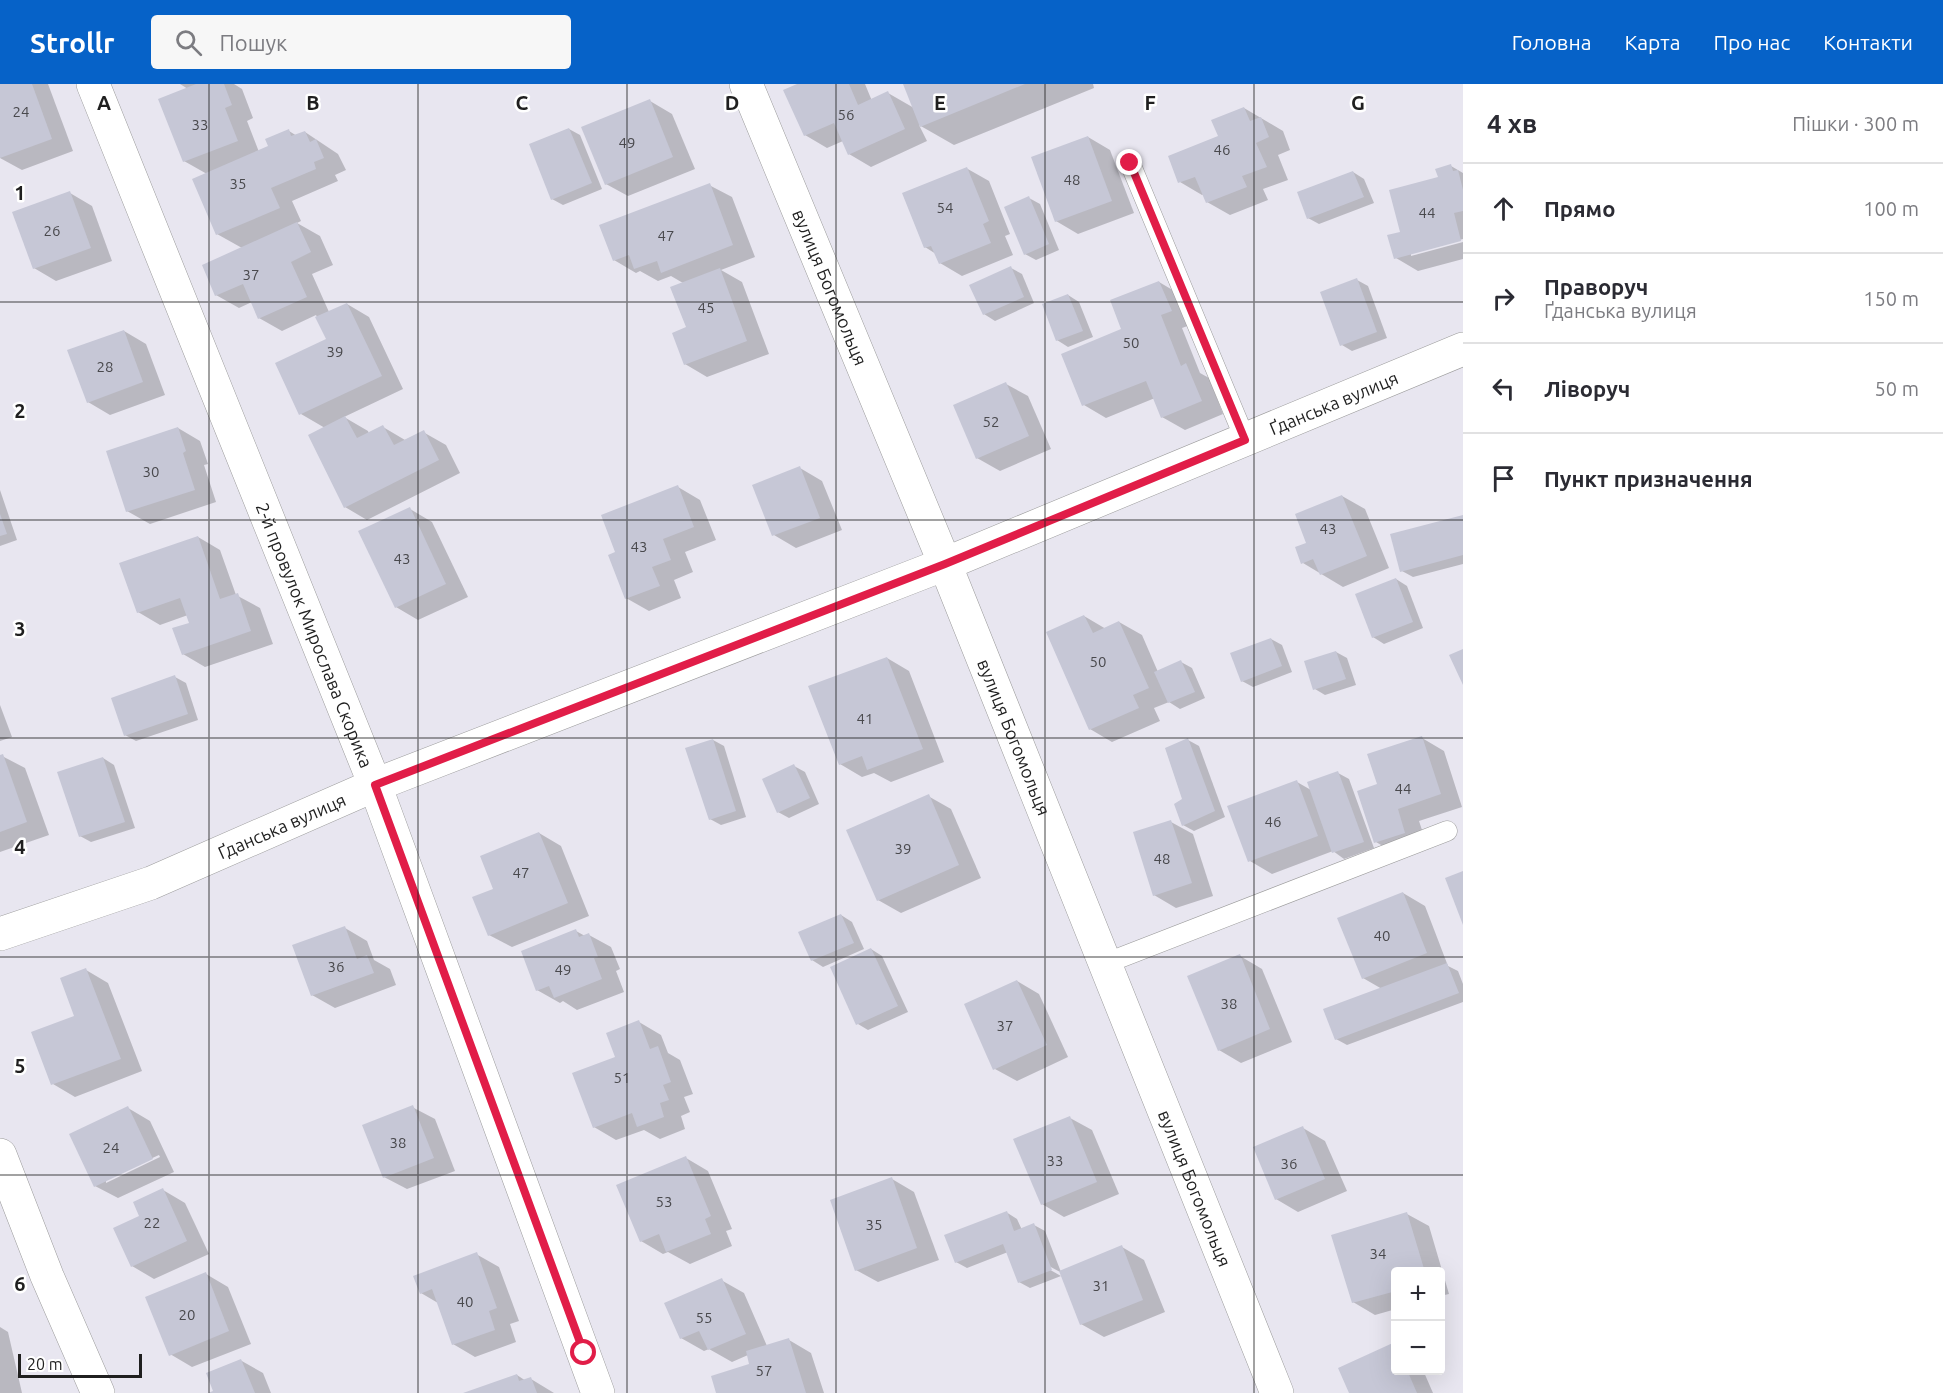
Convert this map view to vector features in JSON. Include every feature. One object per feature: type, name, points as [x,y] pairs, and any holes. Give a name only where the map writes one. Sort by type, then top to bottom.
[{"type":"street","name":"2-й провулок Мирослава Скорика","points":[[93,84],[375,785],[598,1393]]},
{"type":"street","name":"вулиця Богомольця","points":[[746,84],[945,564],[1277,1393]]},
{"type":"street","name":"Ґданська вулиця","points":[[0,934],[151,883],[375,785],[945,564],[1463,349]]},
{"type":"street","points":[[0,1155],[46,1276],[98,1393]]},
{"type":"lane","points":[[1130,163],[1245,440]]},
{"type":"lane","points":[[1104,964],[1447,831]]},
{"type":"building","points":[[0,84],[32,84],[52,139],[0,158]]},
{"type":"building","points":[[196,84],[224,84],[232,105],[225,108],[238,141],[183,162],[158,99]]},
{"type":"building","points":[[797,84],[849,84],[858,105],[888,91],[905,129],[848,155],[834,123],[804,136],[783,90]]},
{"type":"building","points":[[903,84],[1025,84],[920,127]]},
{"type":"building","points":[[650,99],[673,157],[605,185],[581,127]]},
{"type":"building","points":[[1244,107],[1250,121],[1261,117],[1269,137],[1256,143],[1267,167],[1242,176],[1247,187],[1206,203],[1195,177],[1178,183],[1168,156],[1218,136],[1211,120]]},
{"type":"building","points":[[569,128],[592,183],[551,200],[529,144]]},
{"type":"building","points":[[289,129],[291,136],[305,131],[310,142],[316,139],[324,158],[314,162],[316,169],[271,188],[280,208],[216,235],[192,179],[268,146],[265,139]]},
{"type":"building","points":[[1088,136],[1112,201],[1055,222],[1031,157]]},
{"type":"building","points":[[1451,164],[1453,171],[1458,170],[1463,190],[1463,211],[1454,213],[1461,241],[1394,259],[1387,235],[1400,232],[1389,190],[1438,177],[1435,169]]},
{"type":"building","points":[[967,167],[989,221],[983,224],[991,243],[939,264],[931,246],[924,248],[902,193]]},
{"type":"building","points":[[1353,171],[1364,197],[1307,219],[1297,192]]},
{"type":"building","points":[[710,183],[733,245],[661,273],[657,261],[634,269],[629,255],[613,261],[599,225]]},
{"type":"building","points":[[70,191],[91,248],[33,269],[12,212]]},
{"type":"building","points":[[1029,196],[1049,244],[1024,255],[1004,207]]},
{"type":"building","points":[[297,222],[311,252],[291,262],[307,297],[258,319],[243,284],[215,296],[202,265]]},
{"type":"building","points":[[1011,266],[1024,297],[983,315],[969,285]]},
{"type":"building","points":[[720,268],[747,341],[684,365],[672,333],[686,327],[670,287]]},
{"type":"building","points":[[1357,278],[1377,332],[1340,346],[1320,292]]},
{"type":"building","points":[[1159,281],[1172,311],[1161,315],[1181,366],[1186,363],[1202,401],[1161,418],[1146,381],[1082,406],[1061,354],[1121,329],[1110,300]]},
{"type":"building","points":[[1068,294],[1083,331],[1056,341],[1042,304]]},
{"type":"building","points":[[347,303],[382,376],[299,415],[275,363],[326,339],[315,317]]},
{"type":"building","points":[[124,330],[143,382],[87,403],[67,350]]},
{"type":"building","points":[[1006,382],[1029,436],[976,459],[953,405]]},
{"type":"building","points":[[345,416],[357,438],[383,425],[394,445],[424,430],[439,460],[344,508],[308,435]]},
{"type":"building","points":[[178,427],[186,451],[183,453],[195,490],[126,512],[106,451]]},
{"type":"building","points":[[800,466],[820,518],[772,536],[752,485]]},
{"type":"building","points":[[678,485],[694,527],[663,539],[671,560],[652,567],[660,586],[625,599],[608,555],[615,552],[601,515]]},
{"type":"building","points":[[1342,495],[1367,556],[1320,575],[1313,559],[1301,564],[1295,547],[1306,543],[1295,514]]},
{"type":"building","points":[[410,507],[446,584],[395,608],[358,531]]},
{"type":"building","points":[[0,514],[7,534],[0,536]]},
{"type":"building","points":[[1463,515],[1463,555],[1400,572],[1390,534]]},
{"type":"building","points":[[198,536],[220,599],[238,593],[251,631],[182,655],[172,628],[189,623],[180,598],[137,613],[119,563]]},
{"type":"building","points":[[1396,578],[1413,622],[1372,638],[1355,594]]},
{"type":"building","points":[[1084,615],[1093,633],[1119,621],[1149,688],[1133,695],[1139,708],[1089,730],[1046,632]]},
{"type":"building","points":[[1271,638],[1282,666],[1241,682],[1230,653]]},
{"type":"building","points":[[1463,649],[1463,685],[1449,655]]},
{"type":"building","points":[[1336,651],[1346,679],[1313,690],[1304,661]]},
{"type":"building","points":[[887,657],[923,749],[867,770],[862,756],[839,765],[808,686]]},
{"type":"building","points":[[1181,660],[1195,692],[1168,703],[1154,672]]},
{"type":"building","points":[[175,675],[188,714],[124,736],[111,698]]},
{"type":"building","points":[[1422,736],[1441,794],[1398,809],[1405,833],[1374,843],[1357,791],[1377,784],[1367,754]]},
{"type":"building","points":[[1188,738],[1215,811],[1182,826],[1174,804],[1182,799],[1165,748]]},
{"type":"building","points":[[713,739],[736,811],[709,820],[685,748]]},
{"type":"building","points":[[3,754],[27,822],[0,832],[0,755]]},
{"type":"building","points":[[103,757],[125,822],[79,837],[57,772]]},
{"type":"building","points":[[794,764],[810,798],[777,813],[762,779]]},
{"type":"building","points":[[1338,771],[1364,842],[1332,853],[1307,782]]},
{"type":"building","points":[[1297,780],[1318,836],[1248,862],[1227,806]]},
{"type":"building","points":[[929,794],[959,865],[877,901],[846,830]]},
{"type":"building","points":[[1171,820],[1192,883],[1153,896],[1133,832]]},
{"type":"building","points":[[539,832],[568,903],[488,936],[472,897],[493,889],[480,856]]},
{"type":"building","points":[[1463,871],[1463,925],[1445,878]]},
{"type":"building","points":[[1403,892],[1427,953],[1362,979],[1337,918]]},
{"type":"building","points":[[841,914],[854,943],[811,961],[798,932]]},
{"type":"building","points":[[345,926],[357,959],[367,955],[374,973],[311,996],[292,945]]},
{"type":"building","points":[[576,929],[579,937],[589,933],[598,957],[594,958],[602,979],[554,998],[549,986],[536,991],[521,951]]},
{"type":"building","points":[[871,948],[898,1006],[856,1025],[830,967]]},
{"type":"building","points":[[1240,954],[1270,1029],[1218,1051],[1187,976]]},
{"type":"building","points":[[1447,963],[1459,993],[1335,1040],[1323,1009]]},
{"type":"building","points":[[86,968],[121,1059],[51,1085],[31,1032],[74,1016],[60,978]]},
{"type":"building","points":[[1017,980],[1047,1045],[993,1070],[964,1004]]},
{"type":"building","points":[[639,1020],[650,1049],[658,1046],[671,1082],[663,1085],[669,1100],[660,1103],[664,1117],[637,1127],[632,1113],[593,1128],[572,1073],[615,1057],[606,1033]]},
{"type":"building","points":[[413,1105],[434,1158],[383,1178],[362,1125]]},
{"type":"building","points":[[128,1106],[153,1159],[94,1187],[69,1134]]},
{"type":"building","points":[[1070,1116],[1097,1182],[1041,1205],[1013,1139]]},
{"type":"building","points":[[1303,1126],[1325,1179],[1275,1200],[1253,1147]]},
{"type":"building","points":[[686,1156],[711,1216],[705,1219],[711,1234],[666,1252],[659,1234],[640,1242],[616,1185]]},
{"type":"building","points":[[892,1177],[917,1248],[855,1271],[830,1200]]},
{"type":"building","points":[[163,1188],[187,1241],[131,1267],[113,1228],[139,1216],[133,1202]]},
{"type":"building","points":[[1007,1211],[1014,1231],[1034,1223],[1052,1270],[1018,1283],[1003,1244],[955,1263],[944,1235]]},
{"type":"building","points":[[1407,1212],[1424,1267],[1391,1267],[1391,1292],[1352,1303],[1331,1235]]},
{"type":"building","points":[[1122,1245],[1143,1300],[1080,1325],[1059,1271]]},
{"type":"building","points":[[477,1252],[497,1308],[489,1311],[495,1330],[452,1345],[432,1289],[420,1294],[413,1276]]},
{"type":"building","points":[[206,1272],[229,1331],[169,1356],[145,1297]]},
{"type":"building","points":[[722,1278],[746,1334],[708,1350],[699,1331],[680,1339],[664,1303]]},
{"type":"building","points":[[789,1338],[806,1393],[716,1393],[711,1376],[749,1364],[746,1351]]},
{"type":"building","points":[[1391,1344],[1391,1375],[1409,1375],[1417,1393],[1349,1393],[1338,1368]]},
{"type":"building","points":[[241,1359],[255,1393],[208,1393],[213,1391],[206,1373]]},
{"type":"building","points":[[517,1374],[519,1381],[531,1377],[537,1393],[463,1393]]},
{"type":"route","points":[[584,1353],[375,785],[945,564],[1245,440],[1130,163]]}]
